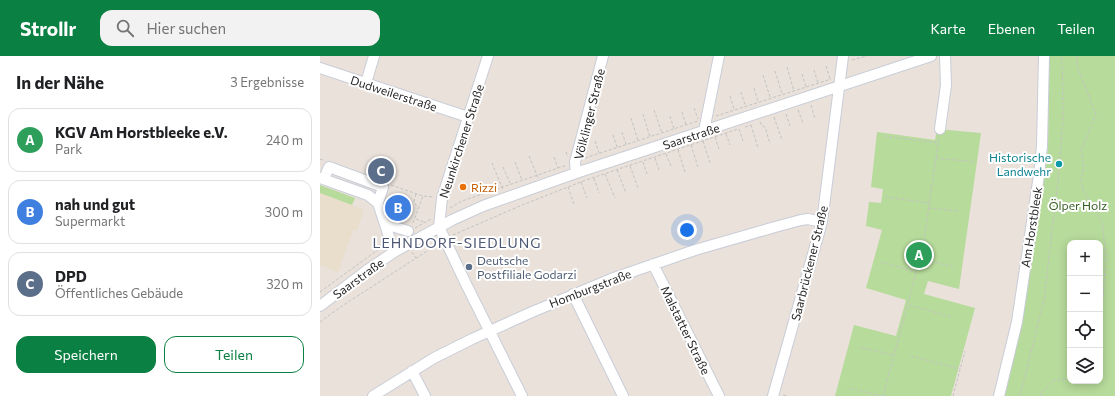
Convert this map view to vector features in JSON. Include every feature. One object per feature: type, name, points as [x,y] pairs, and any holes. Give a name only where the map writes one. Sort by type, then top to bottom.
[{"type":"street","points":[[366,83],[374,56]]},
{"type":"street","name":"Neunkirchener Straße","points":[[439,227],[442,198],[488,56]]},
{"type":"street","name":"Völklinger Straße","points":[[578,177],[576,162],[603,56]]},
{"type":"street","points":[[703,136],[702,120],[719,56]]},
{"type":"street","name":"Saarstraße","points":[[320,306],[394,252],[452,220],[482,206],[541,185],[578,177],[703,136],[836,82],[931,56]]},
{"type":"street","points":[[940,129],[946,85],[945,56]]},
{"type":"street","name":"Am Horstbleek","points":[[999,396],[1017,322],[1039,175],[1042,146],[1044,56]]},
{"type":"street","name":"Saarbrückener Straße","points":[[776,395],[822,222],[836,82],[842,60]]},
{"type":"street","name":"Dudweilerstraße","points":[[320,68],[468,117]]},
{"type":"street","points":[[378,203],[383,187],[329,167],[322,178],[368,195],[378,203],[394,252]]},
{"type":"street","name":"Homburgstraße","points":[[373,396],[434,358],[490,331],[573,294],[611,279],[695,250],[801,220],[808,219],[822,222]]},
{"type":"street","points":[[385,224],[410,231]]},
{"type":"street","points":[[439,227],[522,396]]},
{"type":"street","name":"Malstatter Straße","points":[[653,264],[718,396]]},
{"type":"street","points":[[573,294],[622,396]]},
{"type":"street","points":[[412,371],[425,396]]},
{"type":"path","points":[[842,60],[867,56]]},
{"type":"path","points":[[1020,396],[1044,300],[1046,285],[1063,119],[1062,56]]},
{"type":"path","points":[[1077,56],[1077,68],[1096,114],[1081,150],[1084,167],[1081,180],[1083,190],[1102,222],[1106,257],[1102,312]]},
{"type":"path","points":[[410,231],[462,201],[510,184],[626,144],[794,90],[818,83],[836,82],[826,66]]},
{"type":"path","points":[[787,67],[794,90]]},
{"type":"path","points":[[814,70],[818,83]]},
{"type":"path","points":[[775,71],[782,94]]},
{"type":"path","points":[[802,74],[806,87]]},
{"type":"path","points":[[763,75],[770,98]]},
{"type":"path","points":[[754,88],[758,102]]},
{"type":"path","points":[[741,92],[746,106]]},
{"type":"path","points":[[730,96],[734,110]]},
{"type":"path","points":[[810,105],[815,119]]},
{"type":"path","points":[[694,108],[702,120]]},
{"type":"path","points":[[798,109],[803,123]]},
{"type":"path","points":[[654,110],[662,133]]},
{"type":"path","points":[[682,112],[686,125]]},
{"type":"path","points":[[786,113],[790,126]]},
{"type":"path","points":[[643,114],[650,137]]},
{"type":"path","points":[[670,116],[674,129]]},
{"type":"path","points":[[774,117],[782,140]]},
{"type":"path","points":[[631,118],[638,141]]},
{"type":"path","points":[[320,322],[342,306],[456,233],[568,187],[578,177],[593,177],[691,145],[703,136],[715,137],[760,122],[762,126],[765,127],[770,144]]},
{"type":"path","points":[[750,125],[758,148]]},
{"type":"path","points":[[738,129],[742,141]]},
{"type":"path","points":[[850,388],[882,396],[923,247],[940,129]]},
{"type":"path","points":[[622,132],[626,144]]},
{"type":"path","points":[[726,133],[730,145]]},
{"type":"path","points":[[613,134],[617,147]]},
{"type":"path","points":[[703,136],[710,163]]},
{"type":"path","points":[[884,136],[938,143]]},
{"type":"path","points":[[715,137],[719,149]]},
{"type":"path","points":[[595,141],[599,153]]},
{"type":"path","points":[[691,145],[698,167]]},
{"type":"path","points":[[678,149],[685,172]]},
{"type":"path","points":[[666,153],[671,166]]},
{"type":"path","points":[[529,156],[541,185]]},
{"type":"path","points":[[554,157],[558,168]]},
{"type":"path","points":[[655,157],[659,170]]},
{"type":"path","points":[[936,158],[975,162]]},
{"type":"path","points":[[643,161],[647,174]]},
{"type":"path","points":[[515,162],[522,180]]},
{"type":"path","points":[[492,163],[506,197]]},
{"type":"path","points":[[629,165],[638,188]]},
{"type":"path","points":[[503,168],[510,184]]},
{"type":"path","points":[[617,169],[626,193]]},
{"type":"path","points":[[605,173],[615,198]]},
{"type":"path","points":[[578,177],[587,198]]},
{"type":"path","points":[[593,177],[599,193]]},
{"type":"path","points":[[568,187],[574,204]]},
{"type":"path","points":[[402,189],[423,196],[442,198]]},
{"type":"path","points":[[417,194],[414,201],[418,209]]},
{"type":"path","points":[[410,231],[423,196]]},
{"type":"path","points":[[886,197],[929,203]]},
{"type":"path","points":[[929,208],[958,211]]},
{"type":"path","points":[[415,218],[425,222]]},
{"type":"path","points":[[320,292],[379,249],[381,241],[389,237]]},
{"type":"path","points":[[920,258],[955,267]]},
{"type":"path","points":[[881,262],[916,272]]},
{"type":"path","points":[[907,305],[952,317]]},
{"type":"path","points":[[860,347],[894,355]]},
{"type":"path","points":[[953,396],[965,351]]},
{"type":"path","points":[[911,356],[960,369]]},
{"type":"path","points":[[1041,396],[1041,393],[1054,380],[1067,379]]},
{"type":"path","points":[[776,395],[788,396]]},
{"type":"shaded area","points":[[320,193],[364,210],[357,231],[353,230],[338,272],[320,265]]},
{"type":"green space","name":"Ölper Holz","points":[[1049,56],[1115,56],[1115,396],[1005,396],[1022,321],[1048,147]]},
{"type":"green space","points":[[937,129],[981,133],[959,289],[928,281],[924,294],[975,308],[951,396],[835,396],[854,325],[896,336],[906,300],[866,288],[882,230],[866,226],[869,202],[881,203],[883,189],[871,187],[877,132],[935,140]]},
{"type":"green space","points":[[320,185],[355,198],[352,205],[320,193]]},
{"type":"place","name":"Historische Landwehr","points":[[1059,164]]},
{"type":"place","name":"DPD","points":[[381,171]]},
{"type":"place","name":"Rizzi","points":[[463,187]]},
{"type":"place","name":"nah und gut","points":[[398,208]]},
{"type":"place","name":"KGV Am Horstbleeke e.V.","points":[[919,255]]},
{"type":"place","name":"Deutsche Postfiliale Godarzi","points":[[469,267]]},
{"type":"district","name":"LEHNDORF-SIEDLUNG","points":[[457,242]]}]
